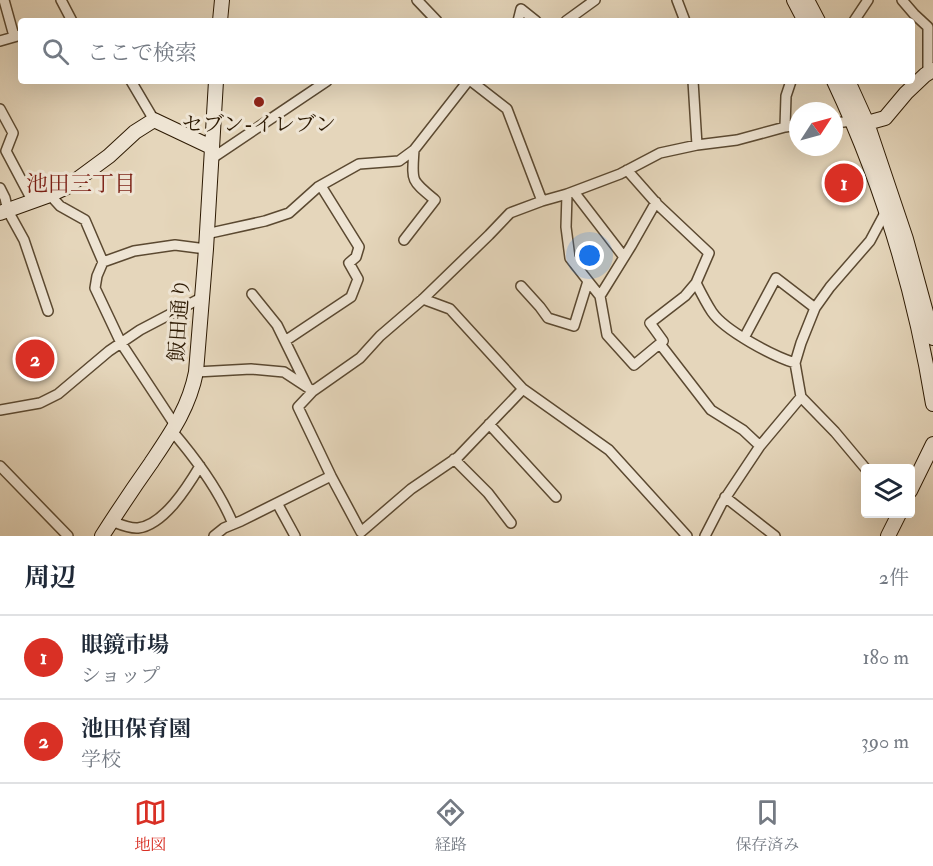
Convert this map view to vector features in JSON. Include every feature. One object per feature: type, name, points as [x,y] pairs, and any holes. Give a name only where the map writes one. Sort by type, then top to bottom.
[{"type":"street","points":[[0,40],[18,35],[4,0]]},
{"type":"street","points":[[61,0],[69,18]]},
{"type":"street","points":[[220,18],[222,0]]},
{"type":"street","points":[[417,0],[431,18]]},
{"type":"street","points":[[570,18],[595,0]]},
{"type":"street","points":[[677,0],[684,18]]},
{"type":"street","points":[[794,0],[803,18]]},
{"type":"street","points":[[807,0],[816,18]]},
{"type":"street","points":[[856,18],[868,0]]},
{"type":"street","points":[[843,123],[885,118],[906,93],[931,71],[928,27],[902,0]]},
{"type":"street","points":[[519,18],[521,9],[532,18]]},
{"type":"street","points":[[133,84],[154,120],[211,153],[322,84]]},
{"type":"street","name":"飯田通り","points":[[102,536],[174,428],[193,387],[206,249],[216,84]]},
{"type":"street","points":[[206,234],[265,221],[289,213],[321,186],[359,164],[399,160],[414,150],[468,84]]},
{"type":"street","points":[[474,84],[507,109],[542,201]]},
{"type":"street","points":[[693,84],[697,145]]},
{"type":"street","points":[[785,126],[786,96],[790,84]]},
{"type":"street","points":[[836,84],[860,122],[906,239],[933,338]]},
{"type":"street","points":[[849,84],[897,243],[923,349],[933,404]]},
{"type":"street","points":[[0,109],[13,133],[6,151],[33,202]]},
{"type":"street","points":[[4,212],[67,187],[109,156],[135,132],[154,120]]},
{"type":"street","points":[[523,388],[454,459],[411,489],[357,534],[298,407],[310,390],[360,358],[380,336],[423,299],[510,213],[570,193],[627,170],[660,153],[737,140],[789,126]]},
{"type":"street","points":[[404,240],[435,200],[416,184],[413,175],[414,150]]},
{"type":"street","points":[[570,193],[566,227],[570,258],[600,296],[607,335],[634,365],[663,341],[650,323],[685,296],[696,283],[709,253],[656,202],[627,170]]},
{"type":"street","points":[[285,341],[351,297],[358,279],[349,263],[356,257],[359,247],[321,186]]},
{"type":"street","points":[[0,188],[5,198],[4,212],[24,240],[48,311]]},
{"type":"street","points":[[570,193],[624,258]]},
{"type":"street","points":[[50,195],[60,206],[85,220],[103,262],[95,288],[121,343],[196,459],[233,524]]},
{"type":"street","points":[[600,296],[656,202]]},
{"type":"street","points":[[863,464],[801,397],[795,363],[815,308],[870,241],[886,211]]},
{"type":"street","points":[[103,262],[134,251],[175,245],[206,249]]},
{"type":"street","points":[[744,338],[776,278],[815,308]]},
{"type":"street","points":[[521,286],[548,318],[574,326],[588,282]]},
{"type":"street","points":[[696,283],[712,314],[722,323],[784,360],[795,363]]},
{"type":"street","points":[[252,294],[277,325],[310,390]]},
{"type":"street","points":[[0,410],[40,402],[58,394],[109,351],[140,330],[201,298]]},
{"type":"street","points":[[423,299],[450,309],[523,388],[609,450],[687,536]]},
{"type":"street","points":[[660,344],[711,410],[743,430],[760,446]]},
{"type":"street","points":[[196,372],[251,369],[284,372],[310,390]]},
{"type":"street","points":[[705,536],[726,497],[760,446],[801,397]]},
{"type":"street","points":[[489,424],[556,496]]},
{"type":"street","points":[[915,481],[933,444]]},
{"type":"street","points":[[454,459],[488,493],[510,523]]},
{"type":"street","points":[[0,466],[68,536]]},
{"type":"street","points":[[111,521],[127,527],[138,528],[148,525],[162,516],[176,502],[200,466]]},
{"type":"street","points":[[214,536],[224,528],[331,476]]},
{"type":"street","points":[[726,497],[775,536]]},
{"type":"street","points":[[277,503],[295,536]]},
{"type":"street","points":[[892,533],[897,518]]},
{"type":"place","name":"セブン-イレブン","points":[[259,102]]},
{"type":"place","name":"眼鏡市場","points":[[844,183]]},
{"type":"place","name":"池田保育園","points":[[35,359]]},
{"type":"district","name":"池田三丁目","points":[[81,183]]}]
